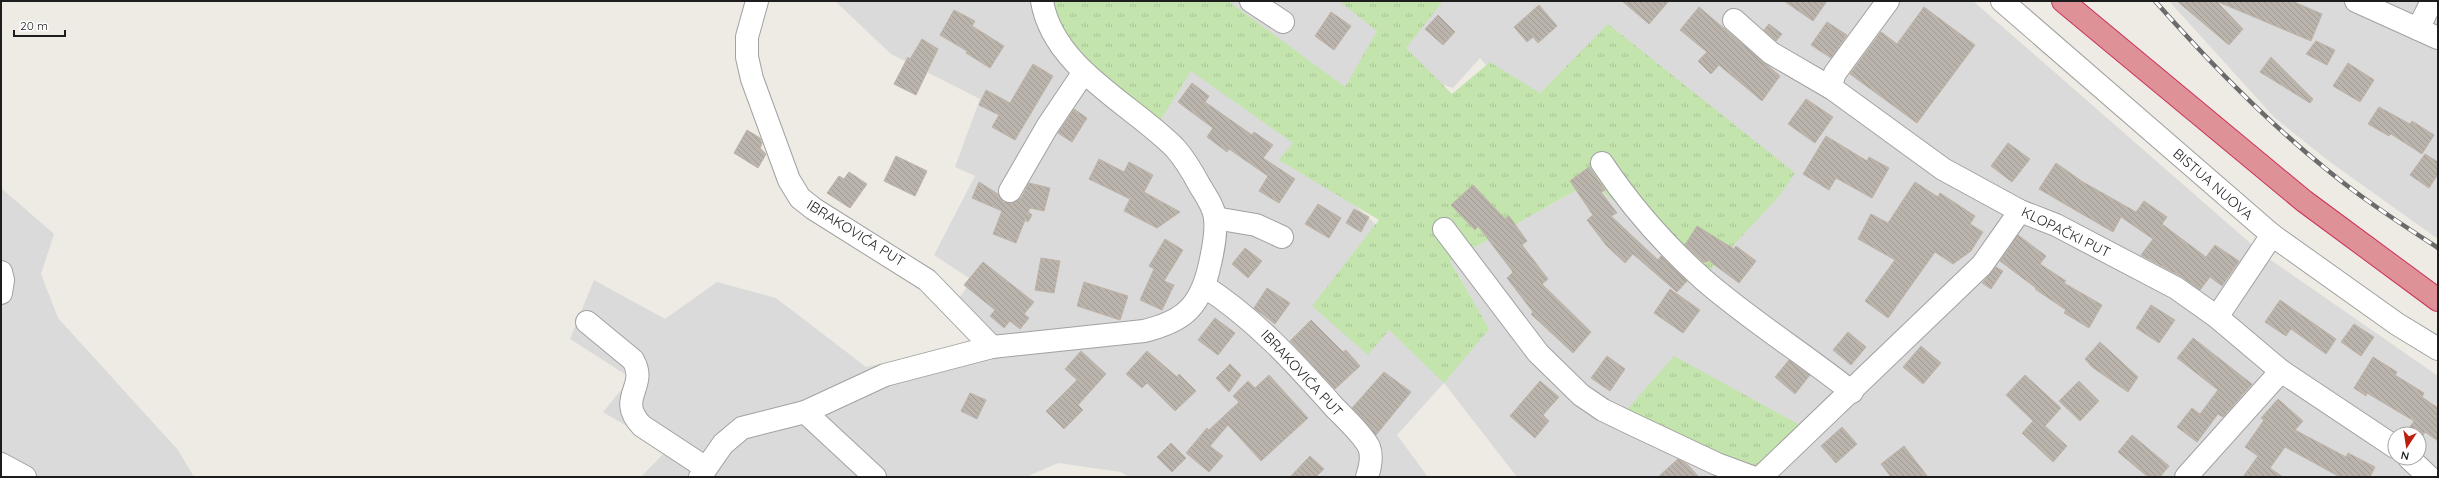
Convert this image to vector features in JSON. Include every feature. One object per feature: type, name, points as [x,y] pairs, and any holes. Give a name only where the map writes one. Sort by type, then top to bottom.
[{"type":"highway","points":[[2063,1],[2304,201],[2438,300]]},
{"type":"street","name":"IBRAKOVIĆA PUT","points":[[757,1],[747,37],[747,57],[752,79],[789,180],[800,198],[927,280],[992,347]]},
{"type":"street","points":[[587,322],[633,360],[638,368],[638,379],[631,403],[631,412],[635,418],[642,426],[703,473],[723,444],[742,428],[805,412],[885,375],[992,347],[1144,331],[1168,325],[1188,312],[1204,286],[1210,263],[1215,218],[1206,195],[1176,148],[1084,72],[1050,26],[1042,1]]},
{"type":"street","points":[[1251,1],[1283,22]]},
{"type":"street","points":[[1830,87],[1835,74],[1888,1]]},
{"type":"street","name":"BISTUA NUOVA","points":[[2002,1],[2272,235],[2397,324],[2438,348]]},
{"type":"street","points":[[2356,1],[2438,38]]},
{"type":"street","points":[[2418,29],[2432,1]]},
{"type":"street","name":"KLOPAČKI PUT","points":[[1734,20],[1771,53],[1830,87],[1943,169],[2020,211],[2056,225],[2176,288],[2217,317],[2281,371],[2387,442]]},
{"type":"street","points":[[1010,191],[1047,127],[1084,72]]},
{"type":"street","points":[[1602,163],[1614,182],[1653,229],[1703,279],[1852,392]]},
{"type":"street","points":[[1444,229],[1488,284],[1514,324],[1533,347],[1581,395],[1603,410],[1717,464],[1767,475],[1982,265],[2020,211]]},
{"type":"street","points":[[1215,218],[1256,225],[1282,237]]},
{"type":"street","points":[[2217,317],[2272,235]]},
{"type":"street","points":[[1,272],[3,280],[1,293]]},
{"type":"street","name":"IBRAKOVIĆA PUT","points":[[1204,286],[1246,314],[1278,345],[1348,422],[1369,448],[1371,465],[1366,477]]},
{"type":"street","points":[[2186,477],[2281,371]]},
{"type":"street","points":[[805,412],[875,477]]},
{"type":"street","points":[[1,464],[25,477]]},
{"type":"street","points":[[2417,466],[2429,477]]},
{"type":"shaded area","points":[[835,1],[1973,1],[2265,256],[2438,376],[2438,477],[1517,477],[1444,383],[1397,435],[1428,477],[1129,477],[1121,472],[1058,463],[1026,477],[641,477],[667,450],[603,412],[631,378],[570,339],[594,280],[665,319],[717,282],[776,298],[866,367],[975,343],[947,315],[972,280],[934,255],[975,176],[955,167],[980,99],[891,54]],"holes":[[[1480,58],[1591,182],[1450,261],[1489,329],[1305,159],[1369,61],[1453,88]]]},
{"type":"shaded area","points":[[2169,1],[2438,1],[2438,239],[2330,162],[2274,117]]},
{"type":"shaded area","points":[[1,188],[54,234],[41,274],[58,318],[178,450],[194,477],[1,477]]},
{"type":"green space","points":[[1052,1],[1228,1],[1345,87],[1377,31],[1339,1],[1443,1],[1406,48],[1452,94],[1490,62],[1540,93],[1608,24],[1795,173],[1780,195],[1705,276],[1591,182],[1450,261],[1489,329],[1444,383],[1389,330],[1368,355],[1312,306],[1379,220],[1279,160],[1293,143],[1191,71],[1153,132],[1117,99],[1052,21]]},
{"type":"green space","points":[[1674,356],[1807,429],[1751,471],[1625,412]]},
{"type":"building","points":[[1622,1],[1669,1],[1649,24]]},
{"type":"building","points":[[1784,1],[1827,1],[1813,21]]},
{"type":"building","points":[[2177,1],[2216,1],[2243,29],[2229,45]]},
{"type":"building","points":[[2216,1],[2292,1],[2322,14],[2311,41]]},
{"type":"building","points":[[1539,5],[1557,26],[1538,43],[1533,37],[1527,42],[1514,27]]},
{"type":"building","points":[[1699,7],[1780,76],[1762,101],[1719,65],[1711,74],[1698,61],[1707,52],[1680,30]]},
{"type":"building","points":[[1924,7],[1975,45],[1917,123],[1850,74],[1881,32],[1897,44]]},
{"type":"building","points":[[954,10],[975,21],[972,26],[1004,46],[990,68],[966,53],[967,51],[940,35]]},
{"type":"building","points":[[1331,12],[1351,26],[1334,50],[1315,36]]},
{"type":"building","points":[[1438,15],[1455,32],[1443,45],[1425,29]]},
{"type":"building","points":[[1827,22],[1847,35],[1831,58],[1811,45]]},
{"type":"building","points":[[1769,24],[1782,34],[1776,41],[1764,30]]},
{"type":"building","points":[[922,39],[938,49],[916,95],[894,84],[908,57],[910,59]]},
{"type":"building","points":[[2316,41],[2335,50],[2327,65],[2306,54]]},
{"type":"building","points":[[2271,57],[2313,99],[2310,103],[2260,72]]},
{"type":"building","points":[[2348,63],[2374,80],[2360,102],[2333,86]]},
{"type":"building","points":[[1033,64],[1053,76],[1015,140],[992,127],[999,115],[979,105],[986,90],[1010,103]]},
{"type":"building","points":[[1192,83],[1209,96],[1205,102],[1252,135],[1254,132],[1273,145],[1263,158],[1295,179],[1279,203],[1259,191],[1268,176],[1229,149],[1227,152],[1207,137],[1213,128],[1178,102]]},
{"type":"building","points":[[1806,99],[1833,117],[1815,143],[1788,124]]},
{"type":"building","points":[[2379,107],[2410,124],[2412,121],[2434,135],[2422,154],[2391,134],[2389,136],[2368,124]]},
{"type":"building","points":[[1074,109],[1087,118],[1072,142],[1058,133]]},
{"type":"building","points":[[747,130],[760,138],[762,144],[760,148],[766,154],[758,168],[734,153]]},
{"type":"building","points":[[1826,136],[1867,161],[1869,157],[1889,168],[1872,198],[1836,178],[1829,190],[1803,174]]},
{"type":"building","points":[[2008,143],[2030,159],[2012,182],[1991,166]]},
{"type":"building","points":[[2425,154],[2438,162],[2438,174],[2429,188],[2410,175]]},
{"type":"building","points":[[896,156],[927,171],[915,196],[884,181]]},
{"type":"building","points":[[1099,159],[1124,172],[1129,162],[1153,175],[1144,192],[1180,212],[1157,228],[1124,211],[1130,199],[1089,179]]},
{"type":"building","points":[[2056,163],[2083,182],[2136,212],[2144,201],[2167,217],[2162,224],[2206,257],[2215,245],[2239,261],[2222,286],[2210,277],[2200,290],[2182,277],[2141,255],[2153,239],[2121,217],[2113,232],[2039,189]]},
{"type":"building","points":[[1589,167],[1605,190],[1601,192],[1617,213],[1611,216],[1658,260],[1661,256],[1687,281],[1677,292],[1633,254],[1625,263],[1606,245],[1587,220],[1593,215],[1570,181]]},
{"type":"building","points":[[849,172],[867,184],[850,208],[827,193],[839,176],[844,179]]},
{"type":"building","points":[[979,182],[998,194],[1003,202],[1010,203],[1021,198],[1029,183],[1050,188],[1044,211],[1030,208],[1028,212],[1032,215],[1028,222],[1025,220],[1016,243],[993,234],[1002,211],[972,198]]},
{"type":"building","points":[[1915,182],[1938,197],[1940,193],[1975,216],[1970,224],[1983,232],[1971,251],[1953,264],[1935,252],[1888,318],[1865,301],[1895,260],[1858,239],[1871,214],[1888,223]]},
{"type":"building","points":[[1473,185],[1505,219],[1509,216],[1527,241],[1522,245],[1548,279],[1542,284],[1591,332],[1573,353],[1531,314],[1533,312],[1507,278],[1513,272],[1478,226],[1475,230],[1451,205]]},
{"type":"building","points":[[1318,204],[1341,218],[1329,238],[1305,224]]},
{"type":"building","points":[[1354,209],[1369,217],[1361,232],[1346,223]]},
{"type":"building","points":[[1697,226],[1734,249],[1736,246],[1756,261],[1739,283],[1708,260],[1707,262],[1703,262],[1685,245]]},
{"type":"building","points":[[2018,235],[2046,256],[2040,264],[2066,281],[2064,283],[2102,305],[2089,328],[2064,313],[2066,310],[2035,289],[2036,288],[2000,261]]},
{"type":"building","points":[[1165,239],[1183,250],[1164,281],[1174,285],[1162,310],[1140,300],[1154,269],[1149,266]]},
{"type":"building","points":[[1245,248],[1262,261],[1248,278],[1232,264]]},
{"type":"building","points":[[1041,258],[1060,261],[1054,293],[1035,290]]},
{"type":"building","points":[[983,262],[1034,302],[1024,314],[1029,318],[1020,329],[1010,321],[1004,328],[990,316],[995,310],[964,285]]},
{"type":"building","points":[[1996,267],[2003,271],[1991,289],[1982,283]]},
{"type":"building","points":[[1084,282],[1128,296],[1120,320],[1077,306]]},
{"type":"building","points":[[1267,288],[1290,303],[1275,324],[1254,308]]},
{"type":"building","points":[[1670,289],[1700,310],[1683,333],[1654,313]]},
{"type":"building","points":[[2280,300],[2336,339],[2326,354],[2291,329],[2286,336],[2265,322]]},
{"type":"building","points":[[2151,305],[2175,320],[2159,343],[2136,328]]},
{"type":"building","points":[[1215,318],[1235,333],[1218,355],[1198,340]]},
{"type":"building","points":[[1311,320],[1343,352],[1346,350],[1360,366],[1335,389],[1290,341]]},
{"type":"building","points":[[2354,324],[2374,337],[2361,356],[2341,342]]},
{"type":"building","points":[[1848,332],[1866,347],[1851,365],[1833,350]]},
{"type":"building","points":[[2193,338],[2252,384],[2223,417],[2218,414],[2197,442],[2177,427],[2192,408],[2200,414],[2218,390],[2177,358]]},
{"type":"building","points":[[2100,342],[2138,377],[2128,392],[2092,367],[2085,359]]},
{"type":"building","points":[[1921,346],[1941,363],[1923,384],[1903,367]]},
{"type":"building","points":[[1081,351],[1106,374],[1078,405],[1083,410],[1064,429],[1046,411],[1077,380],[1065,369]]},
{"type":"building","points":[[1147,351],[1177,377],[1179,374],[1196,391],[1175,411],[1147,383],[1142,388],[1126,374]]},
{"type":"building","points":[[1607,356],[1625,369],[1610,391],[1591,378]]},
{"type":"building","points":[[2373,357],[2397,372],[2395,375],[2424,393],[2422,397],[2438,408],[2438,441],[2427,433],[2427,426],[2410,426],[2414,421],[2367,393],[2366,396],[2354,388]]},
{"type":"building","points":[[1789,360],[1810,375],[1795,394],[1775,377]]},
{"type":"building","points":[[1230,364],[1241,375],[1229,392],[1216,378]]},
{"type":"building","points":[[1384,372],[1411,392],[1376,435],[1352,408]]},
{"type":"building","points":[[1269,375],[1308,418],[1261,461],[1228,425],[1210,446],[1223,456],[1209,472],[1186,453],[1207,428],[1209,430],[1239,402],[1233,396],[1248,381],[1255,388]]},
{"type":"building","points":[[2025,375],[2061,408],[2045,426],[2067,446],[2053,462],[2022,433],[2033,421],[2006,395]]},
{"type":"building","points":[[1540,381],[1559,397],[1543,415],[1549,421],[1535,438],[1510,416]]},
{"type":"building","points":[[2079,381],[2099,401],[2080,421],[2059,401]]},
{"type":"building","points":[[970,393],[986,400],[977,419],[961,411]]},
{"type":"building","points":[[2278,399],[2303,421],[2295,430],[2346,457],[2348,453],[2375,467],[2370,477],[2340,477],[2285,447],[2270,468],[2283,477],[2243,477],[2258,456],[2245,447],[2264,420],[2261,418]]},
{"type":"building","points":[[1842,427],[1857,444],[1836,463],[1821,446]]},
{"type":"building","points":[[2132,435],[2169,466],[2160,477],[2148,477],[2118,452]]},
{"type":"building","points":[[1171,443],[1186,458],[1172,472],[1157,457]]},
{"type":"building","points":[[1904,446],[1928,477],[1891,477],[1881,464]]},
{"type":"building","points":[[1310,456],[1324,469],[1316,477],[1290,477]]},
{"type":"building","points":[[1678,459],[1687,464],[1699,477],[1658,477]]},
{"type":"railway","points":[[2155,1],[2195,46],[2237,89],[2303,150],[2353,190],[2438,248]]}]
